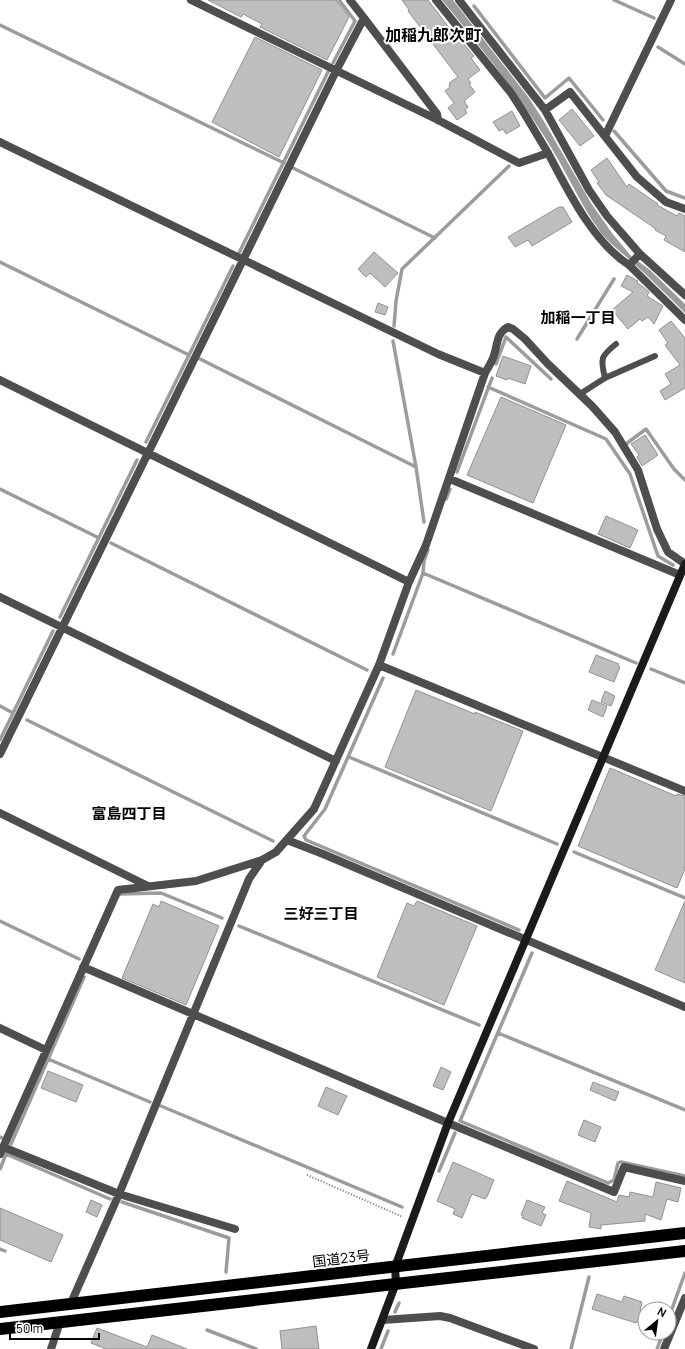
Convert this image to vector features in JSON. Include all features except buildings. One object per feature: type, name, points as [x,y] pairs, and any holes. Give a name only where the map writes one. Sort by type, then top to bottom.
[{"type":"highway","name":"国道23号","points":[[0,1312],[685,1233]]},
{"type":"highway","points":[[0,1329],[685,1251]]},
{"type":"street","points":[[191,0],[438,120],[519,163],[548,153]]},
{"type":"street","points":[[350,0],[437,114],[438,120]]},
{"type":"street","points":[[436,0],[511,93],[548,153],[571,198],[599,238],[622,261],[634,260],[685,295]]},
{"type":"street","points":[[459,0],[545,110],[589,190],[634,260],[685,320]]},
{"type":"street","points":[[466,9],[470,0]]},
{"type":"street","points":[[605,136],[671,0]]},
{"type":"street","points":[[0,754],[336,71],[364,18]]},
{"type":"street","points":[[545,110],[570,92],[637,177],[666,202],[685,209]]},
{"type":"street","points":[[0,142],[243,261],[438,354],[485,373]]},
{"type":"street","points":[[235,1229],[119,1194],[2,1150],[118,890],[196,881],[262,860],[276,852],[314,809],[378,665],[409,582],[426,545],[450,479],[485,373],[494,357],[496,342],[502,330],[508,328],[513,329],[580,394],[615,432],[638,470],[657,529],[668,552],[685,564],[448,1123],[396,1266],[396,1283],[371,1349]]},
{"type":"street","points":[[0,380],[409,582]]},
{"type":"street","points":[[450,479],[680,576]]},
{"type":"street","points":[[0,597],[336,761]]},
{"type":"street","points":[[378,665],[685,791]]},
{"type":"street","points":[[0,813],[149,887]]},
{"type":"street","points":[[287,840],[685,1006]]},
{"type":"street","points":[[71,1304],[119,1194],[249,879],[262,860]]},
{"type":"street","points":[[83,967],[448,1123],[614,1192],[624,1167],[685,1181]]},
{"type":"street","points":[[0,1028],[46,1050]]},
{"type":"street","points":[[664,1349],[685,1298]]},
{"type":"street","points":[[383,1320],[440,1316],[450,1318],[534,1349]]},
{"type":"street","points":[[51,1349],[60,1322]]},
{"type":"lane","points":[[605,378],[602,360],[604,354],[616,344]]},
{"type":"lane","points":[[580,394],[605,378],[655,356]]},
{"type":"path","points":[[308,1175],[413,1221]]},
{"type":"shaded area","points":[[442,0],[453,0],[529,98],[591,203],[612,233],[631,256],[650,270],[685,304],[685,313],[601,233],[586,210],[552,148],[532,118],[495,66]]},
{"type":"waterway","points":[[333,63],[355,21],[339,0]]},
{"type":"waterway","points":[[614,0],[654,18]]},
{"type":"waterway","points":[[474,6],[545,98],[569,78],[603,120]]},
{"type":"waterway","points":[[0,25],[284,163]]},
{"type":"waterway","points":[[658,47],[685,64]]},
{"type":"waterway","points":[[239,253],[328,72]]},
{"type":"waterway","points":[[614,131],[666,191],[685,198]]},
{"type":"waterway","points":[[394,326],[396,301],[402,269],[509,166]]},
{"type":"waterway","points":[[293,168],[435,238]]},
{"type":"waterway","points":[[0,262],[189,355]]},
{"type":"waterway","points":[[146,442],[233,266]]},
{"type":"waterway","points":[[577,339],[614,279]]},
{"type":"waterway","points":[[496,364],[506,337],[551,379]]},
{"type":"waterway","points":[[393,341],[416,467],[424,522]]},
{"type":"waterway","points":[[200,359],[416,467]]},
{"type":"waterway","points":[[457,472],[492,378]]},
{"type":"waterway","points":[[488,387],[606,439],[630,474],[658,556],[673,565]]},
{"type":"waterway","points":[[626,444],[646,429],[674,469],[685,480]]},
{"type":"waterway","points":[[60,617],[137,460]]},
{"type":"waterway","points":[[0,489],[99,538]]},
{"type":"waterway","points":[[446,499],[450,489]]},
{"type":"waterway","points":[[111,543],[367,670]]},
{"type":"waterway","points":[[393,654],[423,573],[424,561],[428,550]]},
{"type":"waterway","points":[[423,573],[636,663]]},
{"type":"waterway","points":[[0,740],[53,631]]},
{"type":"waterway","points":[[651,669],[685,683]]},
{"type":"waterway","points":[[383,678],[325,809],[304,836],[306,840],[519,930]]},
{"type":"waterway","points":[[0,706],[13,713]]},
{"type":"waterway","points":[[27,720],[273,841]]},
{"type":"waterway","points":[[349,757],[557,844]]},
{"type":"waterway","points":[[574,852],[685,898]]},
{"type":"waterway","points":[[119,895],[161,893],[222,918]]},
{"type":"waterway","points":[[0,921],[79,959]]},
{"type":"waterway","points":[[239,926],[479,1025]]},
{"type":"waterway","points":[[532,953],[460,1121],[608,1183],[614,1180],[618,1163],[621,1162],[685,1176]]},
{"type":"waterway","points":[[11,1144],[84,977]]},
{"type":"waterway","points":[[498,1033],[685,1110]]},
{"type":"waterway","points":[[48,1059],[150,1102]]},
{"type":"waterway","points":[[161,1106],[402,1207]]},
{"type":"waterway","points":[[439,1171],[455,1133]]},
{"type":"waterway","points":[[0,1169],[6,1154],[110,1199]]},
{"type":"waterway","points":[[122,1202],[229,1238],[226,1272]]},
{"type":"waterway","points":[[0,1249],[5,1251]]},
{"type":"waterway","points":[[675,1301],[685,1273]]},
{"type":"waterway","points":[[571,1349],[589,1277]]},
{"type":"waterway","points":[[395,1312],[399,1303]]},
{"type":"waterway","points":[[207,1330],[256,1349]]},
{"type":"waterway","points":[[381,1349],[388,1331]]},
{"type":"waterway","points":[[657,1349],[660,1341]]},
{"type":"district","name":"加稲九郎次町","points":[[433,35]]},
{"type":"district","name":"加稲一丁目","points":[[578,317]]},
{"type":"district","name":"富島四丁目","points":[[129,813]]},
{"type":"district","name":"三好三丁目","points":[[321,913]]}]
